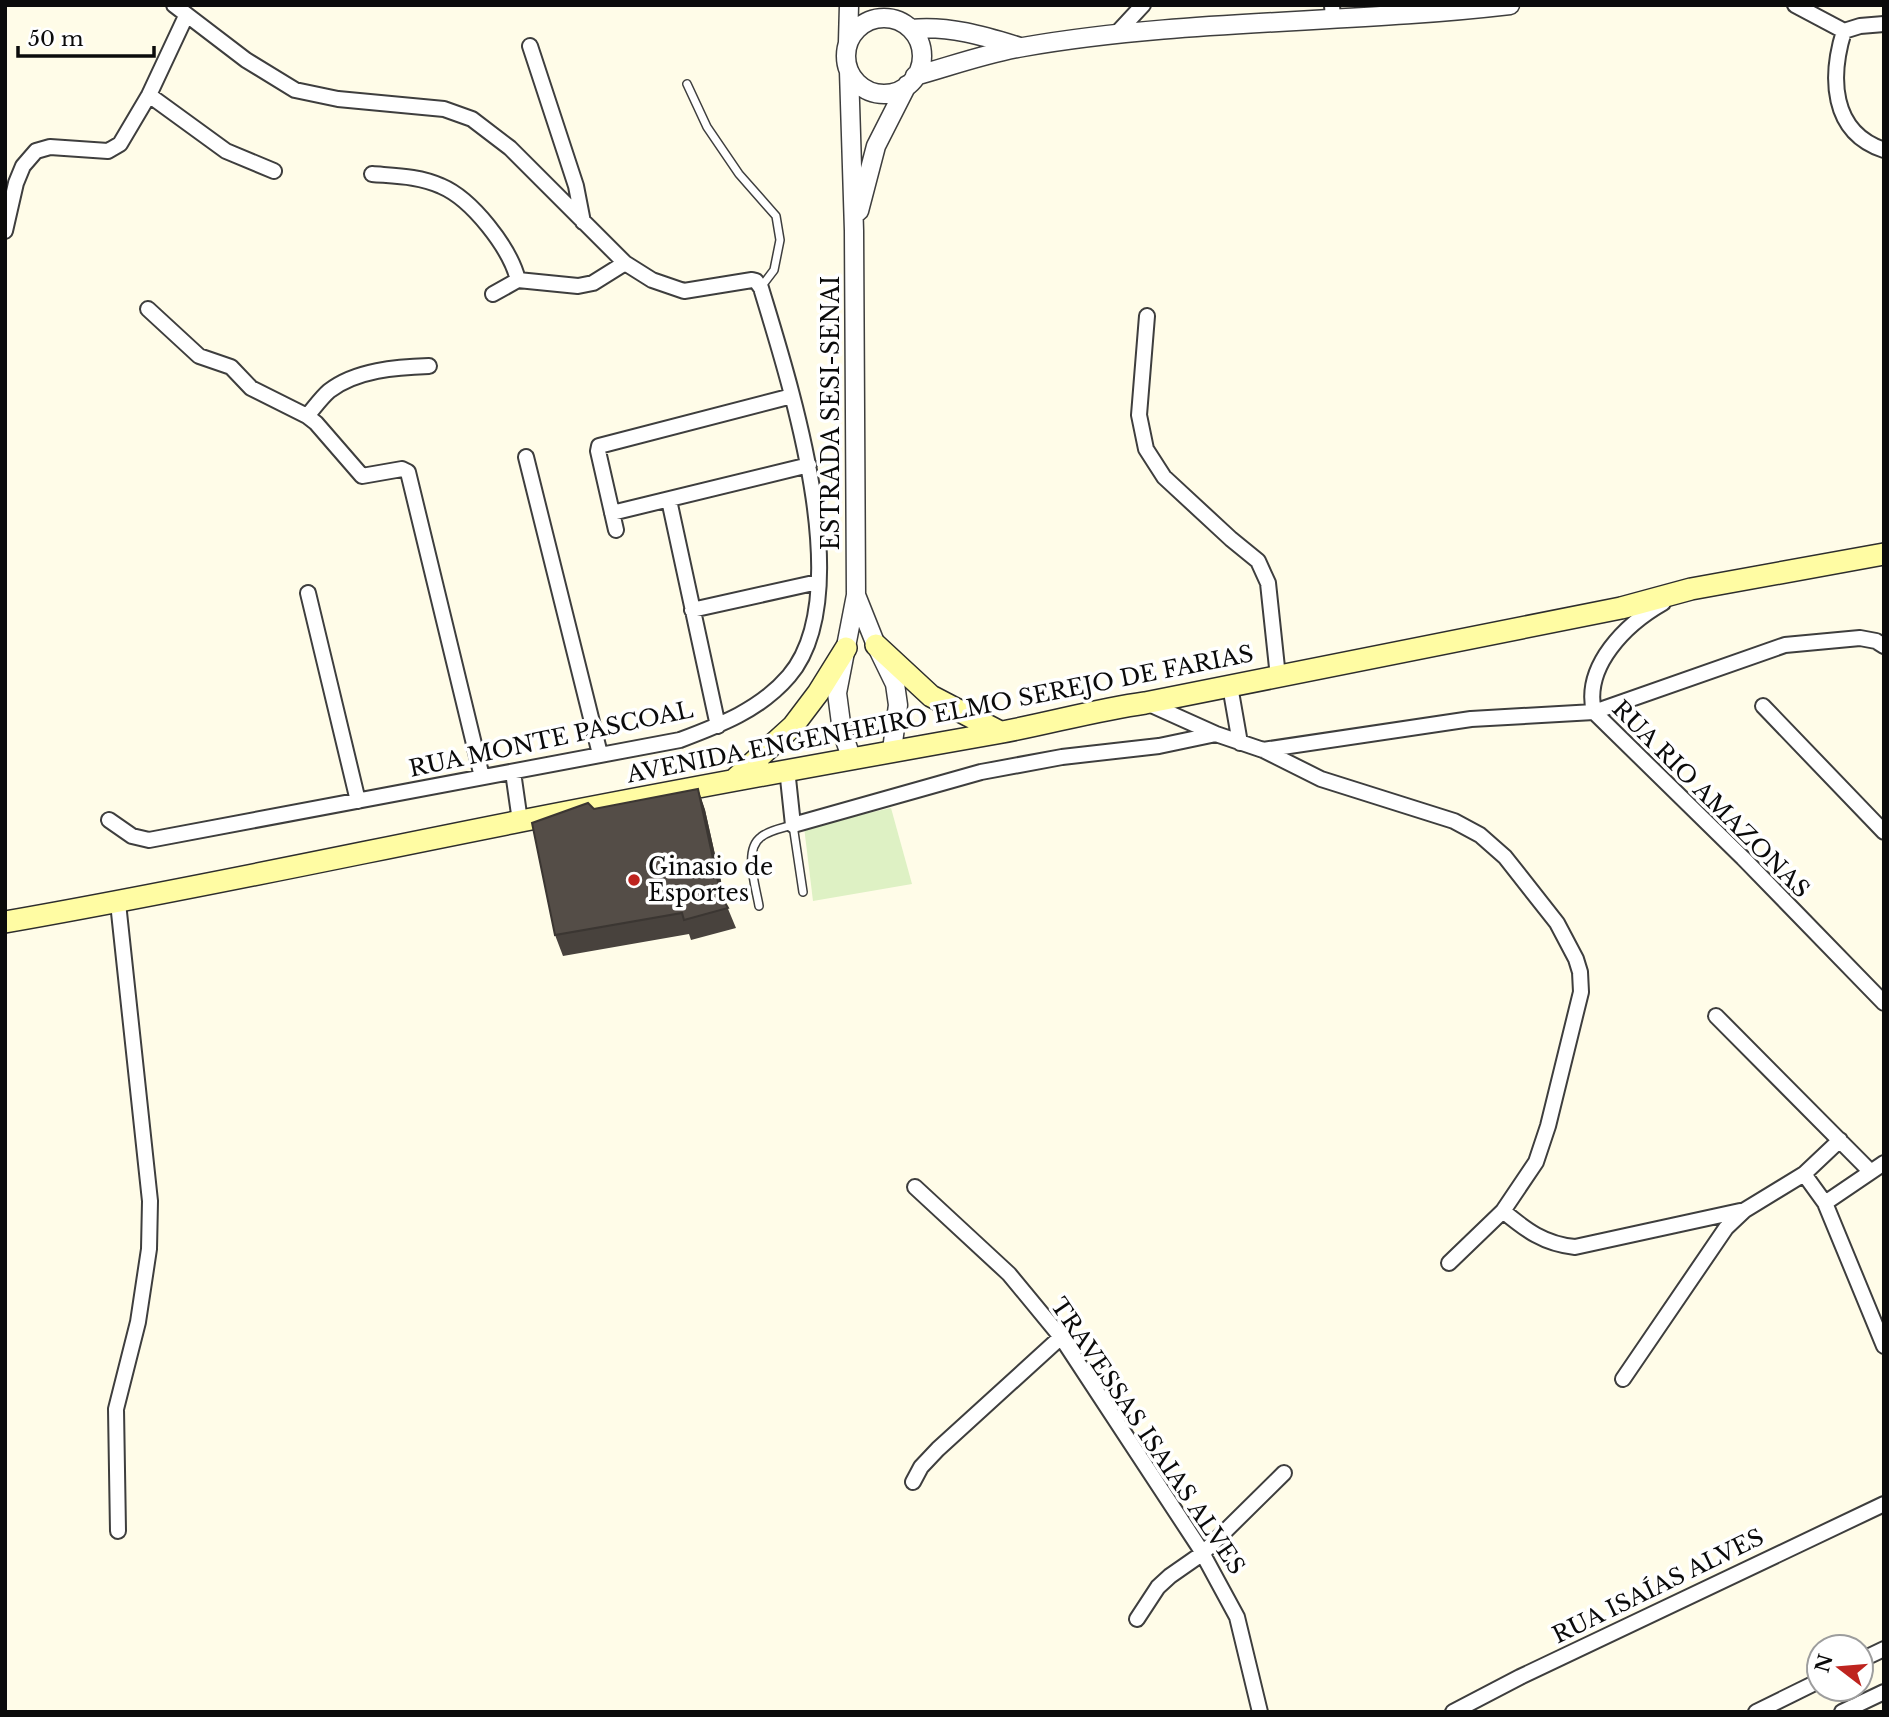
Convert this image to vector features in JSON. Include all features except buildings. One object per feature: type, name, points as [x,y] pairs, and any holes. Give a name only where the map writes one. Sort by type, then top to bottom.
[{"type":"main road","name":"AVENIDA ENGENHEIRO ELMO SEREJO DE FARIAS","points":[[5,922],[118,903],[787,769],[1000,732],[1095,710],[1146,703],[1621,608],[1683,591],[1884,554]]},
{"type":"main road","points":[[876,645],[931,696],[1000,732]]},
{"type":"main road","points":[[735,779],[793,726],[818,693],[846,648]]},
{"type":"street","points":[[174,5],[246,60],[295,90],[338,99],[444,109],[472,119],[510,148],[625,263],[667,287],[684,291],[752,280],[761,288]]},
{"type":"street","points":[[849,5],[846,61],[855,81],[874,93],[897,91],[911,81],[1020,47],[1117,33],[1332,13],[1499,6]]},
{"type":"street","points":[[894,5],[917,38],[921,57],[911,81]]},
{"type":"street","points":[[1117,33],[1143,5]]},
{"type":"street","points":[[1795,5],[1844,31]]},
{"type":"street","points":[[5,231],[16,183],[23,166],[36,151],[50,147],[108,150],[120,144],[149,95],[186,16]]},
{"type":"street","points":[[848,42],[862,24],[884,18],[908,27],[973,33],[1020,47]]},
{"type":"street","points":[[1884,24],[1852,27],[1844,31],[1836,72],[1838,102],[1844,118],[1853,131],[1870,145],[1884,150]]},
{"type":"street","points":[[530,46],[576,186],[583,222]]},
{"type":"street","name":"ESTRADA SESI-SENAI","points":[[849,71],[854,231],[856,595],[837,693],[842,731],[851,757]]},
{"type":"street","name":"ESTRADA SESI-SENAI","points":[[854,231],[876,146],[911,81]]},
{"type":"street","points":[[149,95],[226,151],[274,171]]},
{"type":"street","points":[[372,174],[412,177],[450,190],[497,236],[514,263],[518,280]]},
{"type":"street","points":[[492,294],[518,280],[578,286],[593,282],[625,263]]},
{"type":"street","name":"RUA MONTE PASCOAL","points":[[109,820],[132,836],[149,840],[680,740],[718,726],[755,706],[790,675],[810,638],[818,582],[818,533],[809,466],[761,288]]},
{"type":"street","points":[[148,309],[199,356],[231,367],[251,388],[316,423],[362,476],[402,468],[408,472],[482,777]]},
{"type":"street","points":[[1147,316],[1139,415],[1146,449],[1164,477],[1258,562],[1268,583],[1278,677]]},
{"type":"street","points":[[307,416],[330,391],[350,379],[397,367],[429,366]]},
{"type":"street","points":[[616,530],[599,446],[792,396]]},
{"type":"street","points":[[526,457],[600,754]]},
{"type":"street","points":[[612,513],[809,466]]},
{"type":"street","points":[[669,500],[718,726]]},
{"type":"street","points":[[692,610],[818,582]]},
{"type":"street","points":[[1683,591],[1636,621],[1606,655],[1592,690],[1594,712],[1785,645],[1860,638],[1876,641],[1884,646]]},
{"type":"street","points":[[308,593],[358,801]]},
{"type":"street","name":"ESTRADA SESI-SENAI","points":[[856,595],[895,684],[898,705],[892,750]]},
{"type":"street","points":[[1230,686],[1240,743]]},
{"type":"street","points":[[1146,703],[1216,734],[1263,750],[1321,779],[1454,821],[1480,835],[1505,857],[1557,923],[1576,960],[1581,992],[1548,1126],[1535,1162],[1503,1211],[1449,1263]]},
{"type":"street","points":[[1763,706],[1884,832]]},
{"type":"street","name":"RUA RIO AMAZONAS","points":[[1263,750],[1471,719],[1594,712],[1743,858],[1884,1003]]},
{"type":"street","points":[[787,769],[793,825],[981,772],[1062,757],[1159,746],[1216,734]]},
{"type":"street","points":[[513,772],[520,821]]},
{"type":"street","points":[[118,903],[150,1201],[149,1250],[138,1322],[116,1409],[118,1531]]},
{"type":"street","points":[[1716,1016],[1870,1171]]},
{"type":"street","points":[[1623,1379],[1718,1237],[1745,1210],[1804,1174],[1840,1140]]},
{"type":"street","points":[[1825,1203],[1884,1163]]},
{"type":"street","points":[[1804,1174],[1825,1203],[1884,1346]]},
{"type":"street","name":"TRAVESSAS ISAIAS ALVES","points":[[915,1187],[1009,1274],[1061,1337],[1203,1553],[1237,1617],[1260,1712]]},
{"type":"street","points":[[1503,1211],[1539,1239],[1575,1247],[1745,1210]]},
{"type":"street","points":[[913,1482],[921,1467],[938,1449],[1061,1337]]},
{"type":"street","points":[[1137,1619],[1158,1587],[1203,1553],[1284,1473]]},
{"type":"street","name":"RUA ISAÍAS ALVES","points":[[1453,1712],[1532,1671],[1884,1504]]},
{"type":"street","points":[[1756,1712],[1805,1688]]},
{"type":"street","points":[[1842,1712],[1884,1692]]},
{"type":"lane","points":[[687,84],[707,127],[739,174],[776,216],[779,240],[774,270],[761,288]]},
{"type":"lane","points":[[759,906],[751,853],[755,842],[764,835],[793,825],[803,892]]},
{"type":"green space","points":[[891,808],[912,884],[813,901],[804,827]]},
{"type":"place","name":"Ginasio de Esportes","points":[[634,880]]}]
